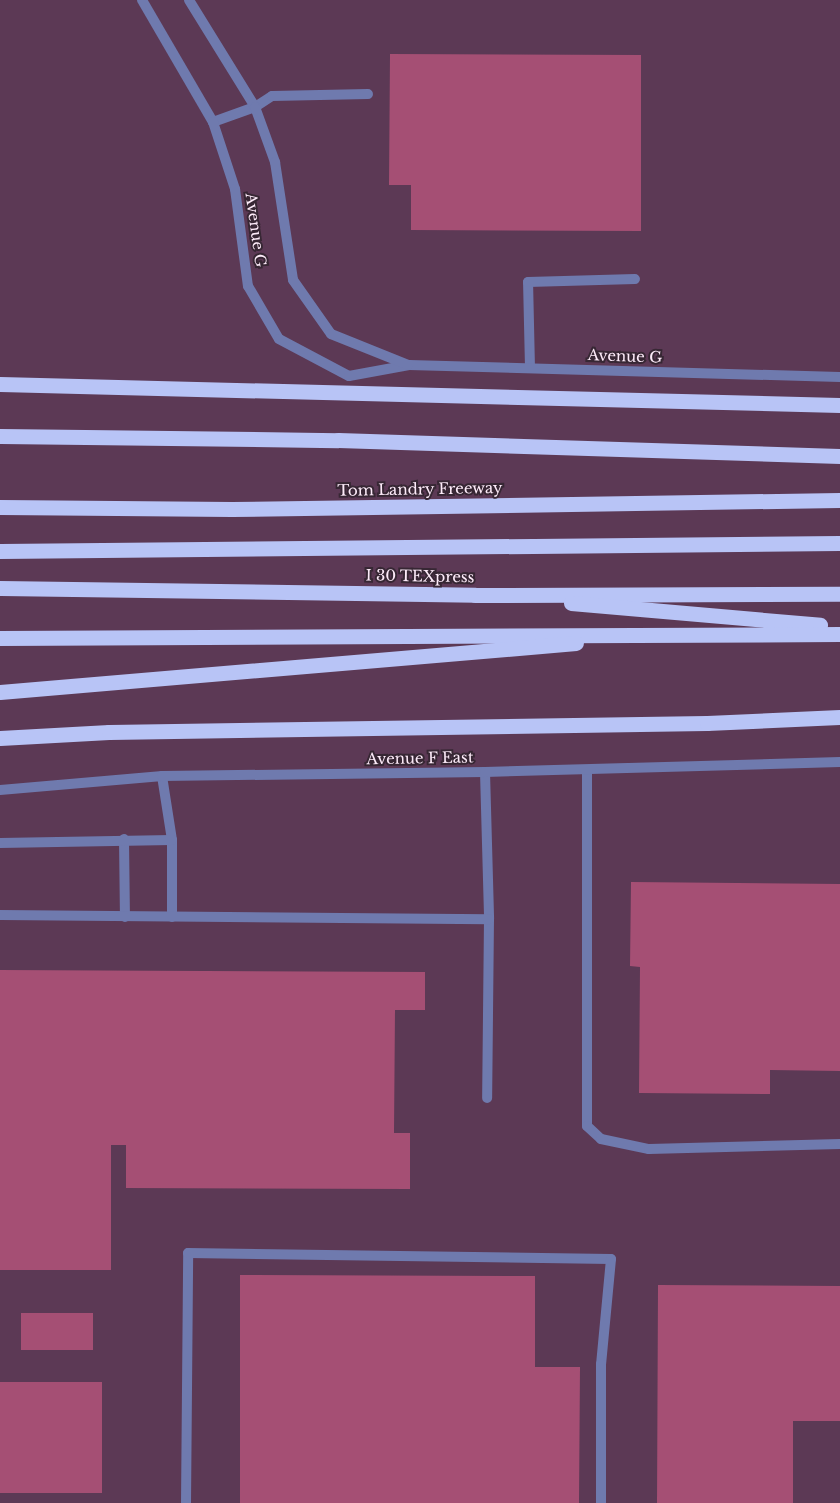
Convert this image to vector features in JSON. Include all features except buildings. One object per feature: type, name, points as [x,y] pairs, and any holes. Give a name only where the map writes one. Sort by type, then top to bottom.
[{"type":"highway","points":[[0,384],[840,405]]},
{"type":"highway","points":[[0,436],[338,440],[840,456]]},
{"type":"highway","name":"Tom Landry Freeway","points":[[0,507],[232,509],[840,500]]},
{"type":"highway","name":"I 30 TEXpress","points":[[0,551],[840,543]]},
{"type":"highway","name":"I 30 TEXpress","points":[[0,588],[475,595],[840,594]]},
{"type":"highway","points":[[475,595],[840,627]]},
{"type":"highway","points":[[0,692],[688,634]]},
{"type":"highway","points":[[0,638],[840,634]]},
{"type":"highway","points":[[0,738],[109,732],[707,723],[840,717]]},
{"type":"street","name":"Avenue G","points":[[142,0],[214,122],[235,189],[248,286],[279,339],[350,376],[409,365],[840,377]]},
{"type":"street","name":"Avenue G","points":[[189,0],[255,107],[275,162],[293,280],[331,334],[409,365]]},
{"type":"street","points":[[214,122],[255,107],[272,96],[368,94]]},
{"type":"street","points":[[530,368],[528,282],[635,280]]},
{"type":"street","name":"Avenue F East","points":[[0,790],[162,776],[587,770],[840,762]]},
{"type":"street","points":[[587,770],[586,1126],[601,1139],[649,1149],[840,1144]]},
{"type":"street","points":[[485,772],[489,919],[487,1098]]},
{"type":"street","points":[[162,776],[172,840],[172,917]]},
{"type":"street","points":[[124,840],[125,917]]},
{"type":"street","points":[[0,843],[172,840]]},
{"type":"street","points":[[0,916],[489,919]]},
{"type":"street","points":[[186,1503],[188,1253],[611,1259],[601,1364],[601,1503]]}]
